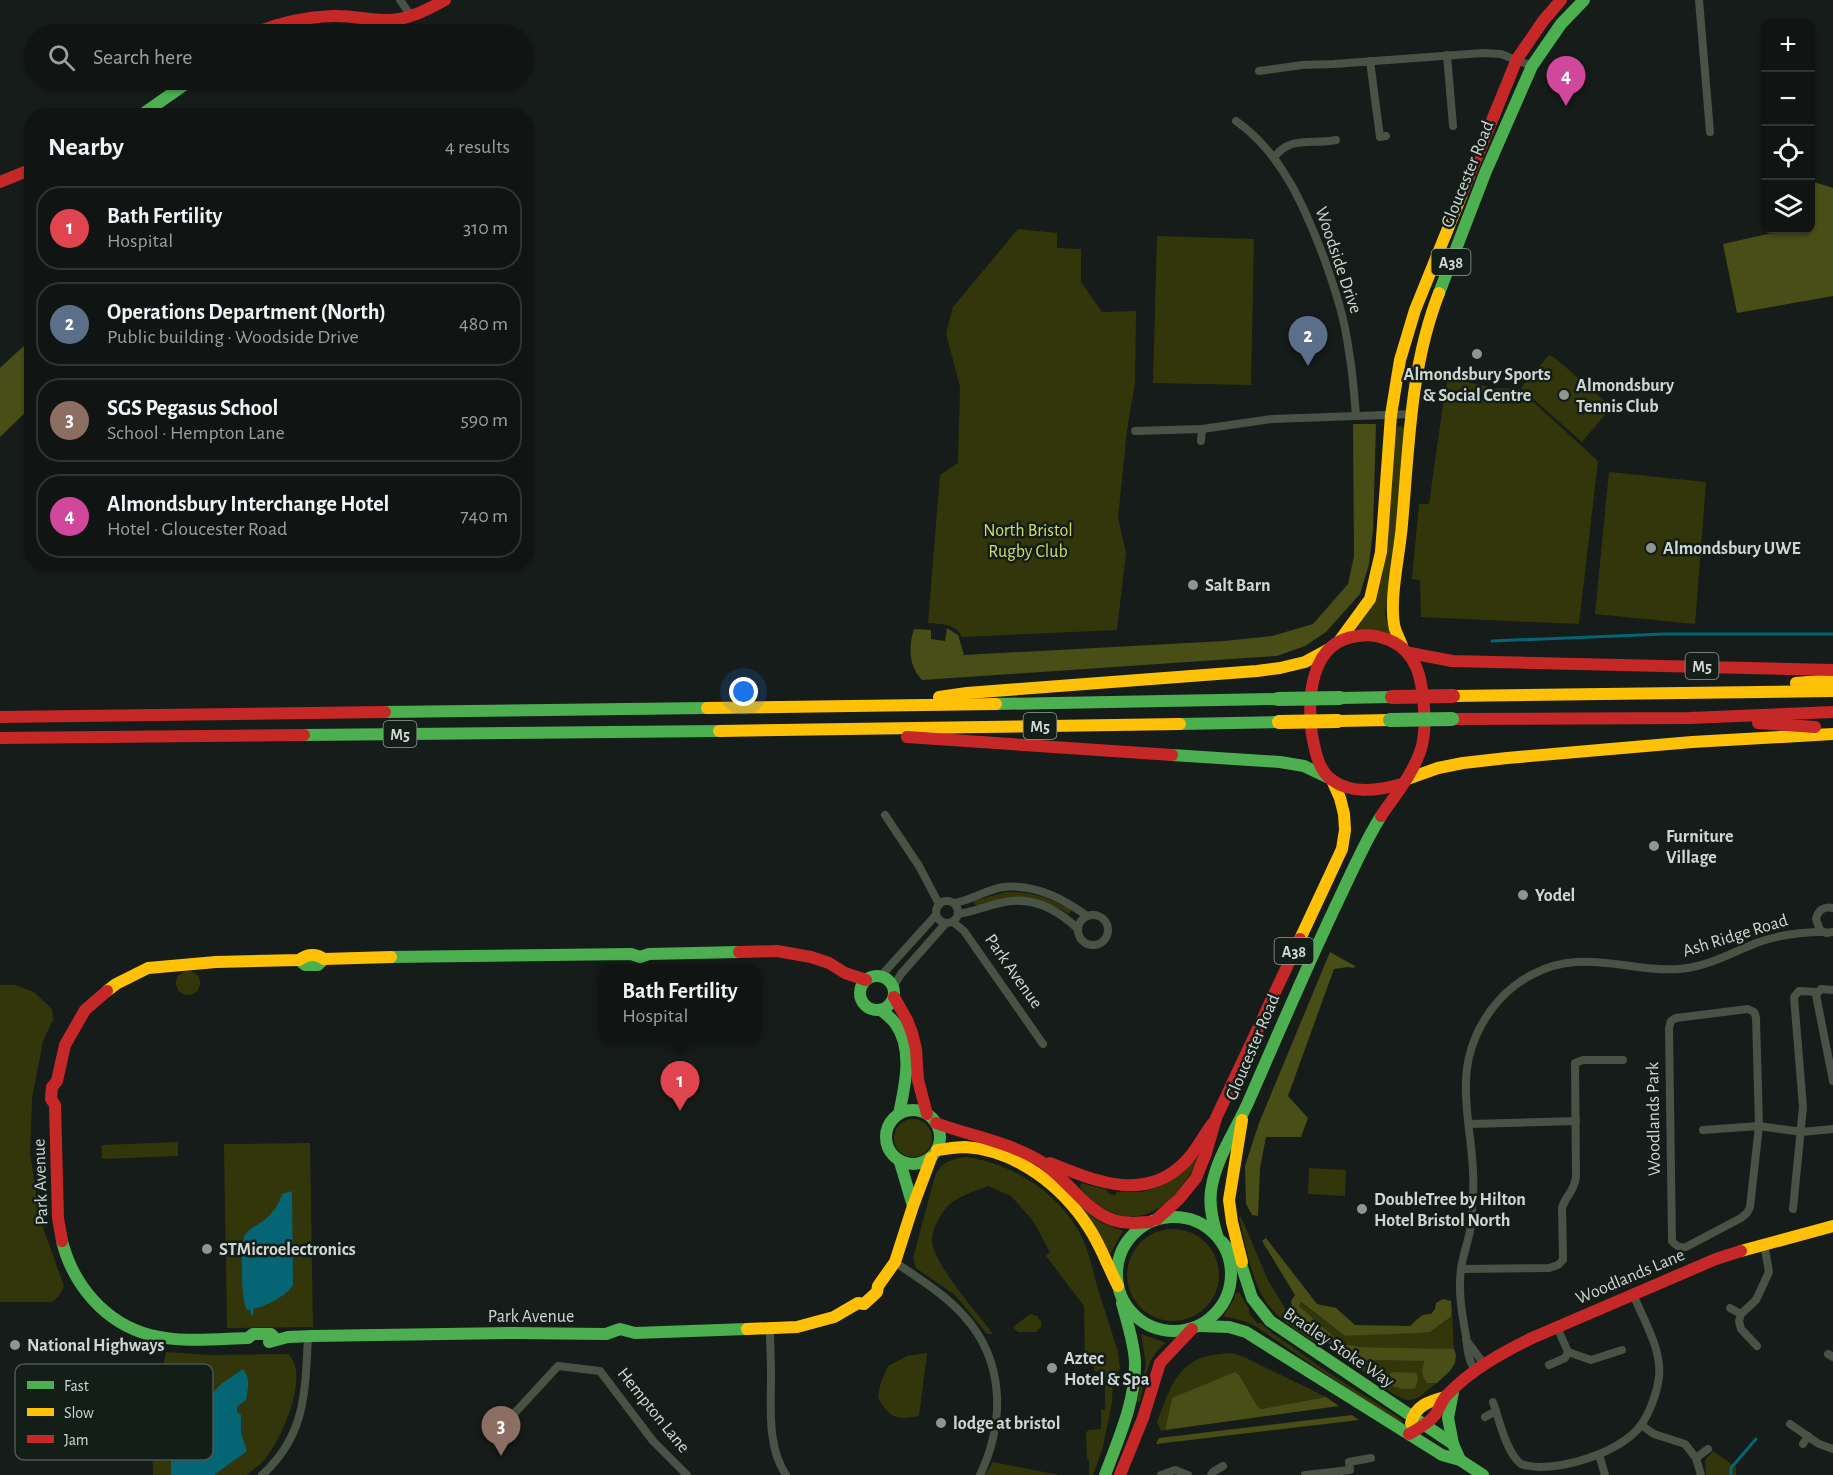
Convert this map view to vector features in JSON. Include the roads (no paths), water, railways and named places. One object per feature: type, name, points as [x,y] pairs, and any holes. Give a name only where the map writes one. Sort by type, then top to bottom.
[{"type":"main road","points":[[281,24],[320,17],[348,16],[379,21],[411,16],[445,0]]},
{"type":"main road","name":"Gloucester Road","points":[[1334,645],[1370,599],[1381,552],[1392,415],[1400,360],[1415,310],[1517,59],[1534,32],[1561,0]]},
{"type":"main road","name":"Gloucester Road","points":[[1406,650],[1395,628],[1394,601],[1416,382],[1430,316],[1486,171],[1532,66],[1561,24],[1584,0]]},
{"type":"main road","points":[[151,108],[177,90]]},
{"type":"main road","points":[[0,182],[24,172]]},
{"type":"main road","points":[[1405,782],[1417,759],[1425,733],[1424,687],[1420,672],[1406,650],[1380,637],[1354,635],[1334,645],[1315,672],[1312,695],[1312,735],[1320,766],[1330,778],[1355,789],[1365,791],[1386,789],[1405,782],[1437,768],[1463,763],[1692,742],[1833,734]]},
{"type":"main road","name":"M5","points":[[890,706],[967,693],[1280,668],[1305,662],[1334,645]]},
{"type":"main road","name":"M5","points":[[1406,650],[1452,661],[1833,670]]},
{"type":"main road","name":"M5","points":[[1688,692],[1833,680]]},
{"type":"main road","name":"M5","points":[[0,717],[890,706],[1688,692],[1833,692]]},
{"type":"main road","name":"M5","points":[[0,738],[800,730],[1452,719],[1690,718],[1833,712]]},
{"type":"main road","name":"M5","points":[[1690,718],[1833,728]]},
{"type":"main road","name":"M5","points":[[800,730],[1280,762],[1304,766],[1330,778]]},
{"type":"main road","name":"Gloucester Road","points":[[1153,1221],[1179,1199],[1193,1183],[1216,1118],[1341,849],[1346,829],[1346,816],[1330,778]]},
{"type":"main road","name":"Gloucester Road","points":[[1219,1238],[1210,1209],[1212,1184],[1223,1154],[1374,826],[1405,782]]},
{"type":"main road","name":"Park Avenue","points":[[863,986],[829,963],[777,951],[649,954],[645,950],[635,950],[631,954],[380,956],[324,959],[318,965],[305,965],[299,960],[207,962],[148,968],[116,984],[85,1010],[65,1045],[57,1081],[51,1092],[51,1099],[56,1105],[58,1218],[61,1237],[74,1273],[85,1290],[108,1313],[126,1325],[150,1335],[191,1339],[248,1338],[253,1334],[271,1334],[275,1338],[478,1333],[606,1334],[614,1329],[634,1333],[797,1327],[823,1321],[858,1304],[864,1304],[877,1292],[878,1286],[895,1262],[913,1206],[934,1154]]},
{"type":"main road","points":[[893,992],[887,1008],[881,1010],[874,1010],[861,1000],[863,986],[870,978],[880,976],[890,982],[912,1033],[916,1049],[918,1080],[931,1119],[939,1132],[940,1142],[934,1154]]},
{"type":"main road","points":[[881,1010],[894,1022],[901,1033],[904,1046],[906,1081],[899,1114]]},
{"type":"main road","points":[[913,1206],[900,1162],[889,1150],[886,1142],[886,1130],[891,1121],[899,1114],[908,1111],[918,1111],[931,1119],[1012,1146],[1091,1179],[1115,1185],[1147,1185],[1167,1177],[1186,1161],[1216,1118]]},
{"type":"main road","points":[[1243,1113],[1229,1200],[1243,1269]]},
{"type":"main road","points":[[900,1162],[922,1163],[934,1154],[963,1147],[987,1150],[1019,1163],[1041,1176],[1063,1194],[1077,1210],[1094,1237],[1128,1309],[1149,1326],[1160,1330],[1175,1332],[1196,1327]]},
{"type":"main road","points":[[1038,1158],[1071,1186],[1095,1212],[1104,1217],[1125,1224],[1137,1224],[1171,1217],[1189,1219],[1208,1228],[1219,1238],[1228,1254],[1230,1284],[1227,1297],[1215,1314],[1196,1327],[1160,1363],[1143,1418],[1120,1475]]},
{"type":"main road","points":[[1105,1475],[1129,1404],[1135,1375],[1134,1354],[1117,1273],[1122,1251],[1134,1234],[1153,1221]]},
{"type":"main road","name":"Woodlands Lane","points":[[1409,1434],[1424,1425],[1436,1413],[1450,1392],[1505,1351],[1716,1259],[1833,1226]]},
{"type":"main road","name":"Bradley Stoke Way","points":[[1219,1238],[1237,1258],[1243,1269],[1252,1299],[1274,1325],[1453,1444]]},
{"type":"main road","name":"Bradley Stoke Way","points":[[1196,1327],[1229,1327],[1246,1332],[1442,1455],[1460,1460],[1483,1475]]},
{"type":"main road","points":[[1450,1392],[1448,1412],[1453,1444],[1460,1460]]},
{"type":"main road","name":"Woodlands Lane","points":[[1412,1417],[1429,1400],[1450,1392]]},
{"type":"main road","points":[[1409,1434],[1412,1417]]},
{"type":"street","points":[[400,0],[411,16]]},
{"type":"street","points":[[1699,0],[1710,132]]},
{"type":"street","points":[[1259,71],[1302,65],[1483,53],[1501,54],[1532,66]]},
{"type":"street","points":[[1447,55],[1453,126]]},
{"type":"street","points":[[1370,61],[1380,136],[1386,136]]},
{"type":"street","points":[[1442,116],[1452,115]]},
{"type":"street","name":"Woodside Drive","points":[[1236,121],[1249,129],[1279,164],[1308,216],[1338,297],[1349,350],[1356,416]]},
{"type":"street","points":[[1274,158],[1284,146],[1293,143],[1336,140]]},
{"type":"street","points":[[1135,430],[1202,429],[1272,419],[1413,414]]},
{"type":"street","points":[[1201,441],[1202,429]]},
{"type":"street","points":[[885,815],[919,866],[939,904]]},
{"type":"street","points":[[880,976],[936,915],[939,904],[945,900],[955,903],[1004,887],[1029,889],[1054,894],[1087,916]]},
{"type":"street","name":"Park Avenue","points":[[1043,1044],[964,931],[953,920],[1007,901],[1027,902],[1056,911],[1065,916],[1078,930]]},
{"type":"street","points":[[893,992],[901,974],[953,920],[958,908],[955,903]]},
{"type":"street","name":"Ash Ridge Road","points":[[1801,932],[1816,923],[1816,915],[1819,912],[1825,908],[1833,908]]},
{"type":"street","points":[[936,915],[940,920],[953,920]]},
{"type":"street","points":[[1094,915],[1104,919],[1108,928],[1106,938],[1098,945],[1088,944],[1080,939],[1078,930],[1081,920],[1087,916],[1094,915]]},
{"type":"street","points":[[1816,923],[1823,932]]},
{"type":"street","name":"Ash Ridge Road","points":[[1480,1368],[1467,1357],[1461,1308],[1461,1269],[1471,1226],[1473,1187],[1466,1082],[1467,1060],[1475,1036],[1488,1014],[1509,989],[1536,972],[1554,965],[1592,961],[1649,970],[1681,969],[1712,962],[1758,943],[1801,932],[1833,932]]},
{"type":"street","points":[[1793,1209],[1803,1107],[1794,997],[1799,991],[1833,990]]},
{"type":"street","points":[[1817,992],[1833,1081]]},
{"type":"street","name":"Woodlands Park","points":[[1748,1010],[1754,1012],[1759,1126],[1750,1207],[1747,1213],[1686,1247],[1676,1246],[1672,1241],[1669,1039],[1671,1022],[1676,1018],[1748,1010]]},
{"type":"street","points":[[1461,1269],[1549,1268],[1558,1265],[1563,1260],[1562,1208],[1565,1199],[1575,1188],[1576,1177],[1575,1064],[1583,1060],[1623,1060]]},
{"type":"street","points":[[1469,1124],[1576,1121]]},
{"type":"street","points":[[1703,1130],[1759,1126],[1802,1132],[1833,1129]]},
{"type":"street","points":[[1757,1346],[1741,1329],[1739,1321],[1741,1314],[1756,1300],[1769,1272],[1764,1244]]},
{"type":"street","points":[[895,1262],[951,1302],[966,1317],[985,1344],[995,1378],[997,1406],[996,1428],[989,1457],[980,1475]]},
{"type":"street","points":[[1493,1401],[1515,1459],[1531,1471],[1560,1473],[1600,1458],[1624,1444],[1641,1425],[1659,1377],[1657,1355],[1632,1294]]},
{"type":"street","points":[[1730,1308],[1741,1314]]},
{"type":"street","points":[[1557,1327],[1568,1352],[1591,1360],[1622,1350]]},
{"type":"street","points":[[770,1328],[771,1424],[775,1450],[780,1467],[786,1475]]},
{"type":"street","points":[[262,1475],[288,1445],[297,1425],[305,1393],[308,1337]]},
{"type":"street","points":[[1549,1365],[1565,1358],[1568,1352]]},
{"type":"street","name":"Hempton Lane","points":[[512,1416],[557,1364],[600,1371],[653,1441],[687,1475]]},
{"type":"street","points":[[1485,1417],[1496,1411]]},
{"type":"street","points":[[1790,1424],[1806,1440],[1833,1449]]},
{"type":"street","points":[[1641,1425],[1654,1434],[1685,1444],[1696,1458],[1701,1475]]},
{"type":"street","points":[[1696,1458],[1708,1449]]},
{"type":"street","points":[[1305,1472],[1350,1470],[1349,1462],[1371,1458]]},
{"type":"street","points":[[1600,1458],[1605,1475]]},
{"type":"street","points":[[1211,1475],[1224,1466]]},
{"type":"street","points":[[1161,1475],[1174,1470],[1188,1475]]},
{"type":"water","points":[[292,1191],[293,1285],[273,1302],[247,1310],[243,1296],[243,1240],[249,1231],[272,1212],[282,1194]]},
{"type":"water","points":[[243,1369],[246,1373],[248,1392],[246,1400],[238,1406],[237,1412],[241,1415],[241,1433],[247,1451],[214,1475],[171,1475],[171,1460],[213,1460],[213,1392]]},
{"type":"waterway","points":[[1492,641],[1664,634],[1833,634]]},
{"type":"waterway","points":[[252,1309],[252,1314]]},
{"type":"waterway","points":[[1731,1475],[1731,1468],[1756,1439]]},
{"type":"place","name":"Almondsbury Interchange Hotel","points":[[1566,106]]},
{"type":"place","name":"Almondsbury Sports & Social Centre","points":[[1477,354]]},
{"type":"place","name":"Operations Department (North)","points":[[1308,366]]},
{"type":"place","name":"Almondsbury Tennis Club","points":[[1564,395]]},
{"type":"place","name":"Almondsbury UWE","points":[[1651,548]]},
{"type":"place","name":"Salt Barn","points":[[1193,585]]},
{"type":"place","name":"Furniture Village","points":[[1654,846]]},
{"type":"place","name":"Yodel","points":[[1523,895]]},
{"type":"place","name":"Bath Fertility","points":[[680,1111]]},
{"type":"place","name":"DoubleTree by Hilton Hotel Bristol North","points":[[1362,1209]]},
{"type":"place","name":"STMicroelectronics","points":[[207,1249]]},
{"type":"place","name":"National Highways","points":[[15,1345]]},
{"type":"place","name":"Aztec Hotel & Spa","points":[[1052,1368]]},
{"type":"place","name":"lodge at bristol","points":[[941,1423]]},
{"type":"place","name":"SGS Pegasus School","points":[[501,1456]]},
{"type":"park label","name":"North Bristol Rugby Club","points":[[1028,540]]}]
